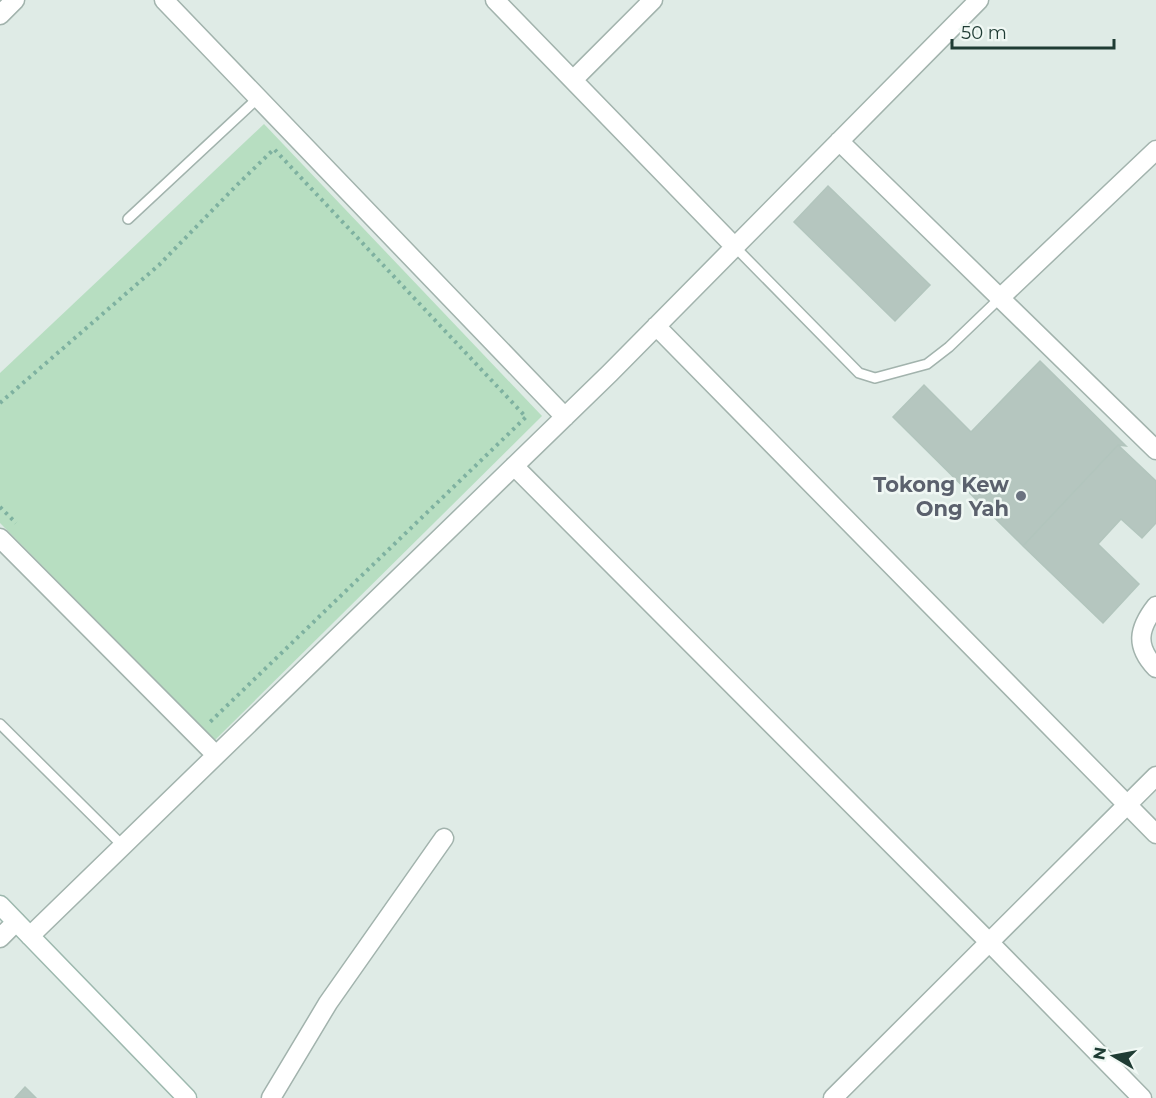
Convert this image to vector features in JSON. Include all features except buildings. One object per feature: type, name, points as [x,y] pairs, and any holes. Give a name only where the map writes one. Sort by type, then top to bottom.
[{"type":"street","points":[[0,15],[15,0]]},
{"type":"street","points":[[164,0],[565,417]]},
{"type":"street","points":[[495,0],[735,247]]},
{"type":"street","points":[[573,80],[653,0]]},
{"type":"street","points":[[30,936],[565,417],[979,0]]},
{"type":"street","points":[[840,141],[1156,450]]},
{"type":"street","points":[[1000,298],[1156,150]]},
{"type":"street","points":[[656,327],[1156,834]]},
{"type":"street","points":[[514,466],[1142,1098]]},
{"type":"street","points":[[0,538],[216,755]]},
{"type":"street","points":[[1156,606],[1142,629],[1142,648],[1156,668]]},
{"type":"street","points":[[833,1098],[1156,776]]},
{"type":"street","points":[[271,1098],[328,1003],[444,838]]},
{"type":"street","points":[[0,905],[187,1098]]},
{"type":"street","points":[[0,938],[16,922]]},
{"type":"lane","points":[[128,219],[258,98]]},
{"type":"lane","points":[[735,247],[859,373],[875,378],[927,364],[949,347],[1000,298]]},
{"type":"lane","points":[[0,724],[123,846]]},
{"type":"path","points":[[0,402],[159,265],[274,149],[526,417],[210,722],[202,714]]},
{"type":"path","points":[[0,507],[16,523]]},
{"type":"green space","points":[[264,124],[542,416],[215,740],[0,523],[0,373]]},
{"type":"place","name":"Tokong Kew Ong Yah","points":[[1021,496]]}]
